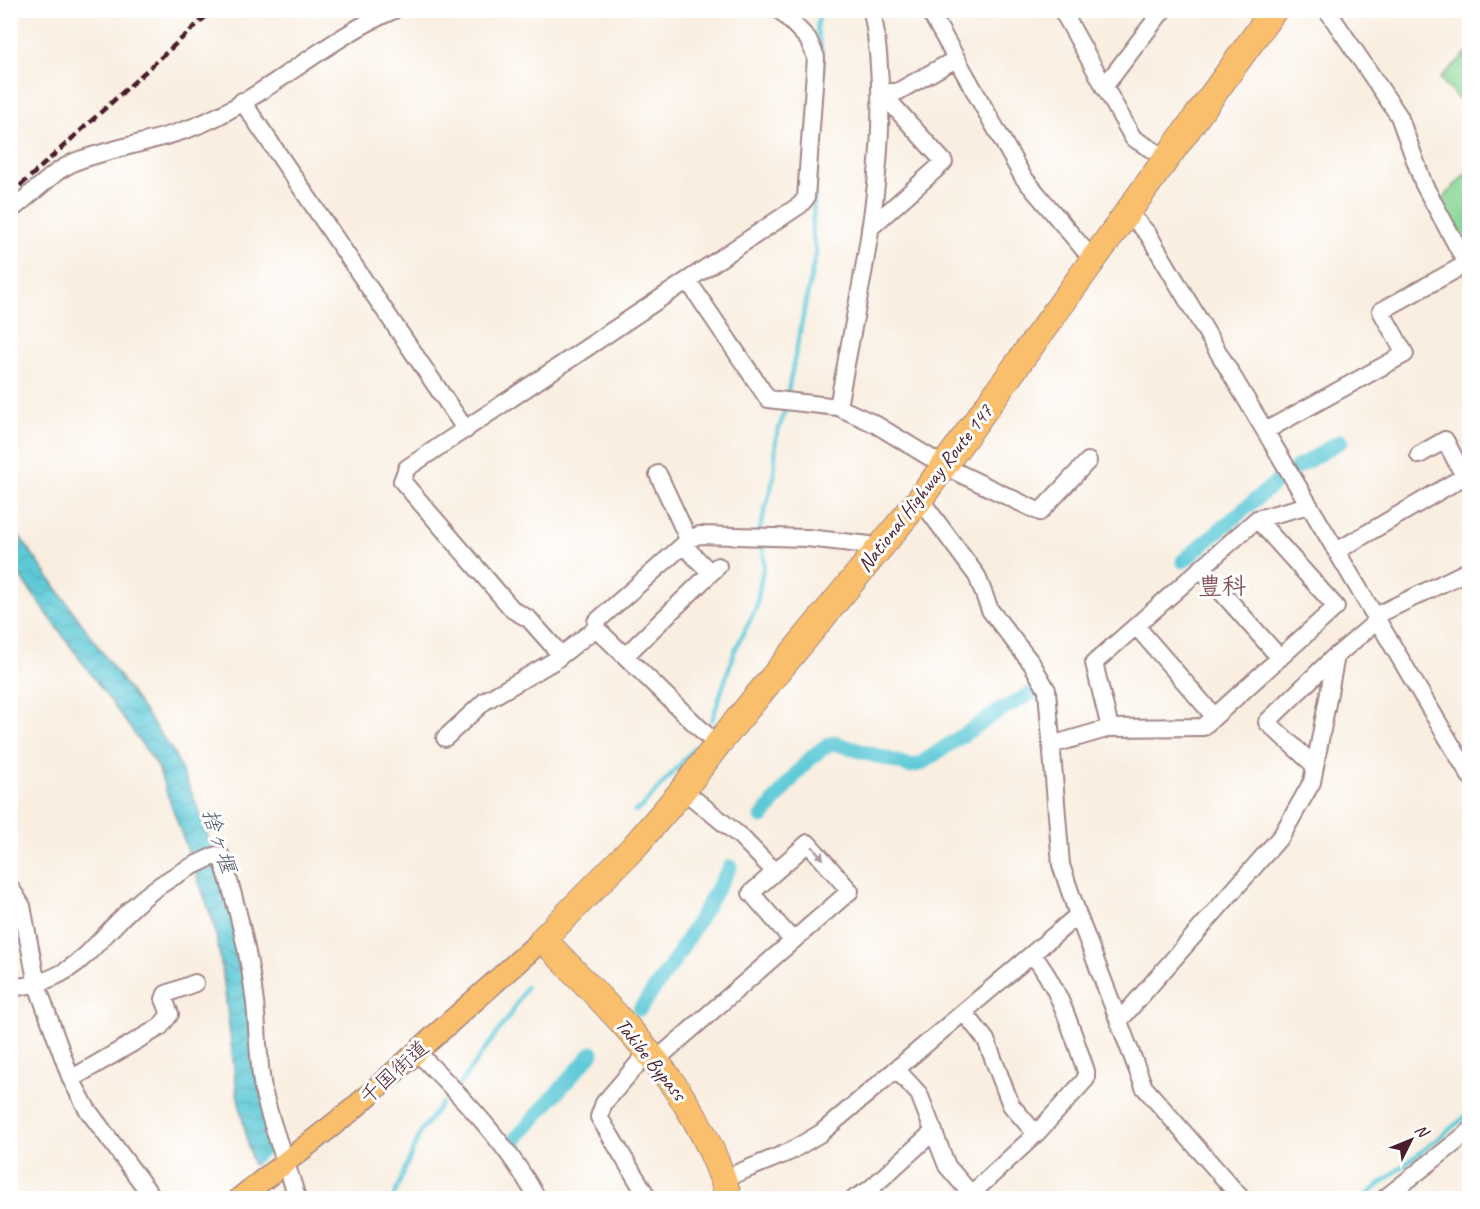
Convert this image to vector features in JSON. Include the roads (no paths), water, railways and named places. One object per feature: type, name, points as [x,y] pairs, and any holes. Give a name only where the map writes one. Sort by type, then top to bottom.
[{"type":"highway","name":"National Highway Route 147","points":[[543,939],[634,847],[683,790],[717,745],[920,498],[1274,10]]},
{"type":"highway","name":"Takibe Bypass","points":[[543,939],[652,1056],[698,1121],[726,1189]]},
{"type":"main road","name":"千国街道","points":[[240,1198],[326,1132],[543,939]]},
{"type":"street","points":[[10,211],[58,171],[74,162],[183,131],[215,117],[338,38],[394,10]]},
{"type":"street","points":[[561,655],[529,620],[513,610],[402,481],[407,468],[688,281],[800,205],[806,198],[816,57],[808,39],[780,10]]},
{"type":"street","points":[[838,407],[870,228],[881,92],[879,50],[872,10]]},
{"type":"street","points":[[929,10],[1023,177],[1087,253],[1096,258]]},
{"type":"street","points":[[1062,10],[1133,138],[1167,159]]},
{"type":"street","points":[[1104,87],[1163,10]]},
{"type":"street","points":[[1265,431],[1405,354],[1382,311],[1468,267],[1424,185],[1399,116],[1327,10]]},
{"type":"street","points":[[881,92],[897,92],[956,59]]},
{"type":"street","points":[[870,228],[944,162],[881,92]]},
{"type":"street","points":[[242,101],[466,430]]},
{"type":"street","points":[[1128,212],[1148,234],[1470,776]]},
{"type":"street","points":[[688,281],[768,399],[838,407],[885,429],[944,466],[1040,512],[1088,461]]},
{"type":"street","points":[[1337,551],[1467,475],[1445,441],[1419,455]]},
{"type":"street","points":[[625,656],[714,570],[687,549],[686,534],[658,474]]},
{"type":"street","points":[[920,498],[977,576],[990,610],[1041,677],[1047,690],[1061,865],[1144,1087],[1241,1198]]},
{"type":"street","points":[[1110,728],[1094,663],[1257,519],[1309,505]]},
{"type":"street","points":[[1051,745],[1110,728],[1203,727],[1336,608],[1257,519]]},
{"type":"street","points":[[717,745],[596,628],[596,622],[686,543],[699,535],[727,534],[849,543],[870,545],[878,550]]},
{"type":"street","points":[[1201,569],[1280,657]]},
{"type":"street","points":[[1315,766],[1267,722],[1376,618],[1470,570]]},
{"type":"street","points":[[1136,626],[1214,716]]},
{"type":"street","points":[[445,738],[485,701],[561,655],[596,628]]},
{"type":"street","points":[[1120,1020],[1282,835],[1312,783],[1336,656]]},
{"type":"street","points":[[683,790],[741,837],[775,872]]},
{"type":"street","points":[[648,1198],[599,1117],[604,1103],[652,1056],[793,941],[850,891],[808,843],[751,893],[793,941]]},
{"type":"street","points":[[10,988],[37,985],[64,973],[81,961],[134,906],[175,874],[217,855],[221,856],[242,924],[255,1001],[264,1091],[284,1164],[297,1198]]},
{"type":"street","points":[[10,887],[22,906],[37,985],[71,1079],[87,1109],[153,1198]]},
{"type":"street","points":[[726,1189],[821,1133],[1078,915]]},
{"type":"street","points":[[896,1069],[919,1094],[947,1166],[969,1196],[1036,1134],[1082,1086],[1086,1071],[1063,1005],[1049,975],[1032,954]]},
{"type":"street","points":[[71,1079],[159,1027],[170,1014],[164,999],[166,994],[195,983]]},
{"type":"street","points":[[964,1012],[986,1040],[1011,1105],[1036,1134]]},
{"type":"street","points":[[417,1053],[454,1089],[512,1157],[537,1198]]},
{"type":"street","points":[[855,1198],[869,1190],[934,1131]]},
{"type":"street","points":[[1385,1198],[1466,1134]]},
{"type":"water","points":[[10,523],[174,753],[199,810],[232,910],[290,1198],[265,1198],[251,1158],[237,1093],[223,975],[214,924],[157,765],[11,564]]},
{"type":"waterway","points":[[820,10],[817,29],[822,53]]},
{"type":"waterway","points":[[788,391],[816,252],[812,231],[823,61]]},
{"type":"waterway","points":[[759,532],[774,477],[776,438],[785,410]]},
{"type":"waterway","points":[[1296,468],[1341,441]]},
{"type":"waterway","points":[[1183,561],[1281,478]]},
{"type":"waterway","points":[[712,720],[735,650],[756,608],[764,564],[763,541]]},
{"type":"waterway","points":[[762,817],[805,764],[814,755],[834,743],[910,766],[920,764],[999,711],[1034,692]]},
{"type":"waterway","points":[[635,811],[641,808],[695,747]]},
{"type":"waterway","points":[[640,1009],[673,963],[730,867]]},
{"type":"waterway","points":[[459,1085],[511,1014],[526,987]]},
{"type":"waterway","points":[[548,1198],[514,1145],[514,1141],[592,1053]]},
{"type":"waterway","points":[[393,1198],[421,1131],[442,1103]]},
{"type":"waterway","points":[[1363,1198],[1470,1113]]},
{"type":"railway","points":[[10,195],[213,10]]},
{"type":"district","name":"豊科","points":[[1222,586]]},
{"type":"water label","name":"捨ヶ堰","points":[[219,841]]}]
